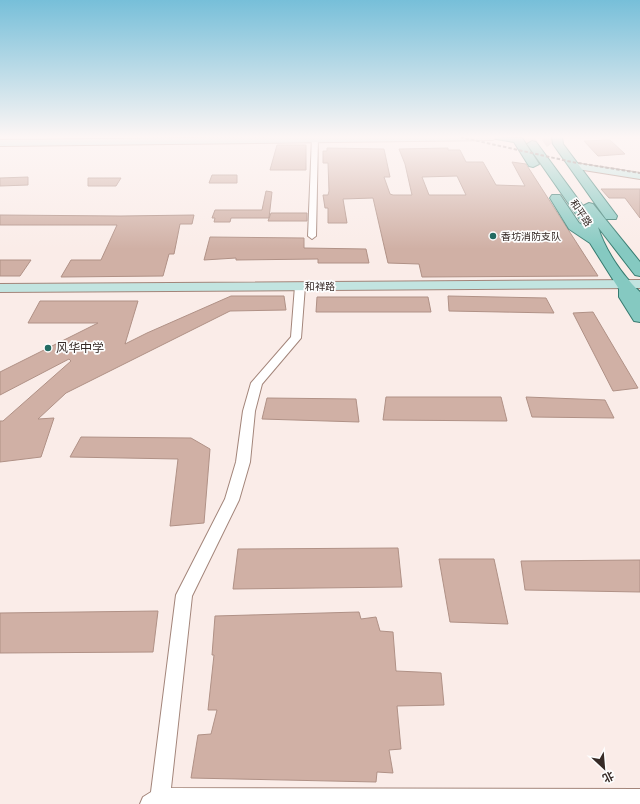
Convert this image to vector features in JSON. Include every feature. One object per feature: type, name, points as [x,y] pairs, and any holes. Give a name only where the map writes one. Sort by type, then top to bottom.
[{"type":"main road","points":[[540,175],[574,226],[595,240]]},
{"type":"main road","name":"和平路","points":[[560,175],[590,226],[595,240],[632,285],[640,300]]},
{"type":"main road","name":"和平路","points":[[566,175],[640,272]]},
{"type":"main road","points":[[581,175],[618,226],[616,239]]},
{"type":"main road","name":"和平路","points":[[632,285],[627,297],[640,317]]},
{"type":"main road","name":"和祥路","points":[[0,288],[632,285]]},
{"type":"street","points":[[312,236],[316,175]]},
{"type":"street","points":[[300,286],[296,338],[258,383],[249,411],[243,462],[232,500],[184,594],[155,801],[640,799]]},
{"type":"building","points":[[212,175],[237,175],[237,183],[209,183]]},
{"type":"building","name":"香坊消防支队","points":[[328,175],[389,175],[390,177],[384,177],[390,194],[412,195],[407,175],[490,175],[496,185],[525,186],[519,175],[533,175],[598,276],[422,277],[419,264],[388,263],[373,198],[343,199],[347,223],[328,223],[328,208],[325,208],[323,195],[328,195]],"holes":[[[457,176],[466,195],[429,195],[422,177]]]},
{"type":"building","points":[[28,177],[28,185],[0,186],[0,178]]},
{"type":"building","points":[[88,178],[121,178],[116,186],[88,186]]},
{"type":"building","points":[[601,189],[640,189],[640,218],[625,198],[609,198]]},
{"type":"building","points":[[266,191],[272,192],[269,218],[231,218],[230,222],[214,222],[215,218],[212,218],[215,210],[262,210]]},
{"type":"building","points":[[271,213],[307,213],[307,221],[268,221]]},
{"type":"building","points":[[0,215],[194,215],[192,224],[180,224],[174,254],[169,254],[163,276],[61,277],[71,260],[101,260],[117,225],[0,225]]},
{"type":"building","points":[[210,237],[304,238],[304,248],[366,249],[369,263],[318,263],[318,259],[236,260],[236,258],[204,260]]},
{"type":"building","points":[[0,260],[31,260],[20,276],[0,276]]},
{"type":"building","points":[[231,296],[284,296],[286,310],[230,311],[66,393],[38,419],[54,418],[41,457],[0,462],[0,421],[3,421],[71,361],[69,359],[0,395],[0,372],[98,323],[28,323],[40,301],[138,301],[125,344]]},
{"type":"building","points":[[448,296],[546,298],[554,313],[449,311]]},
{"type":"building","points":[[317,297],[428,297],[431,312],[316,312]]},
{"type":"building","points":[[593,312],[638,388],[613,391],[573,313]]},
{"type":"building","points":[[386,397],[501,397],[507,421],[383,420]]},
{"type":"building","points":[[526,397],[605,400],[614,418],[532,417]]},
{"type":"building","points":[[267,398],[356,399],[359,422],[262,419]]},
{"type":"building","points":[[81,437],[191,438],[210,449],[204,523],[170,526],[178,459],[70,457]]},
{"type":"building","points":[[398,548],[402,587],[233,589],[238,549]]},
{"type":"building","points":[[439,559],[494,559],[508,624],[450,622]]},
{"type":"building","points":[[640,560],[640,592],[525,590],[521,561]]},
{"type":"building","points":[[158,611],[153,652],[0,653],[0,613]]},
{"type":"building","points":[[359,612],[361,619],[376,617],[380,631],[393,632],[396,671],[441,673],[444,705],[397,706],[401,749],[389,750],[393,773],[377,772],[376,782],[191,778],[198,735],[211,734],[217,710],[208,710],[214,655],[212,655],[215,616]]},
{"type":"place","name":"香坊消防支队","points":[[493,236]]},
{"type":"place","name":"风华中学","points":[[48,348]]}]
